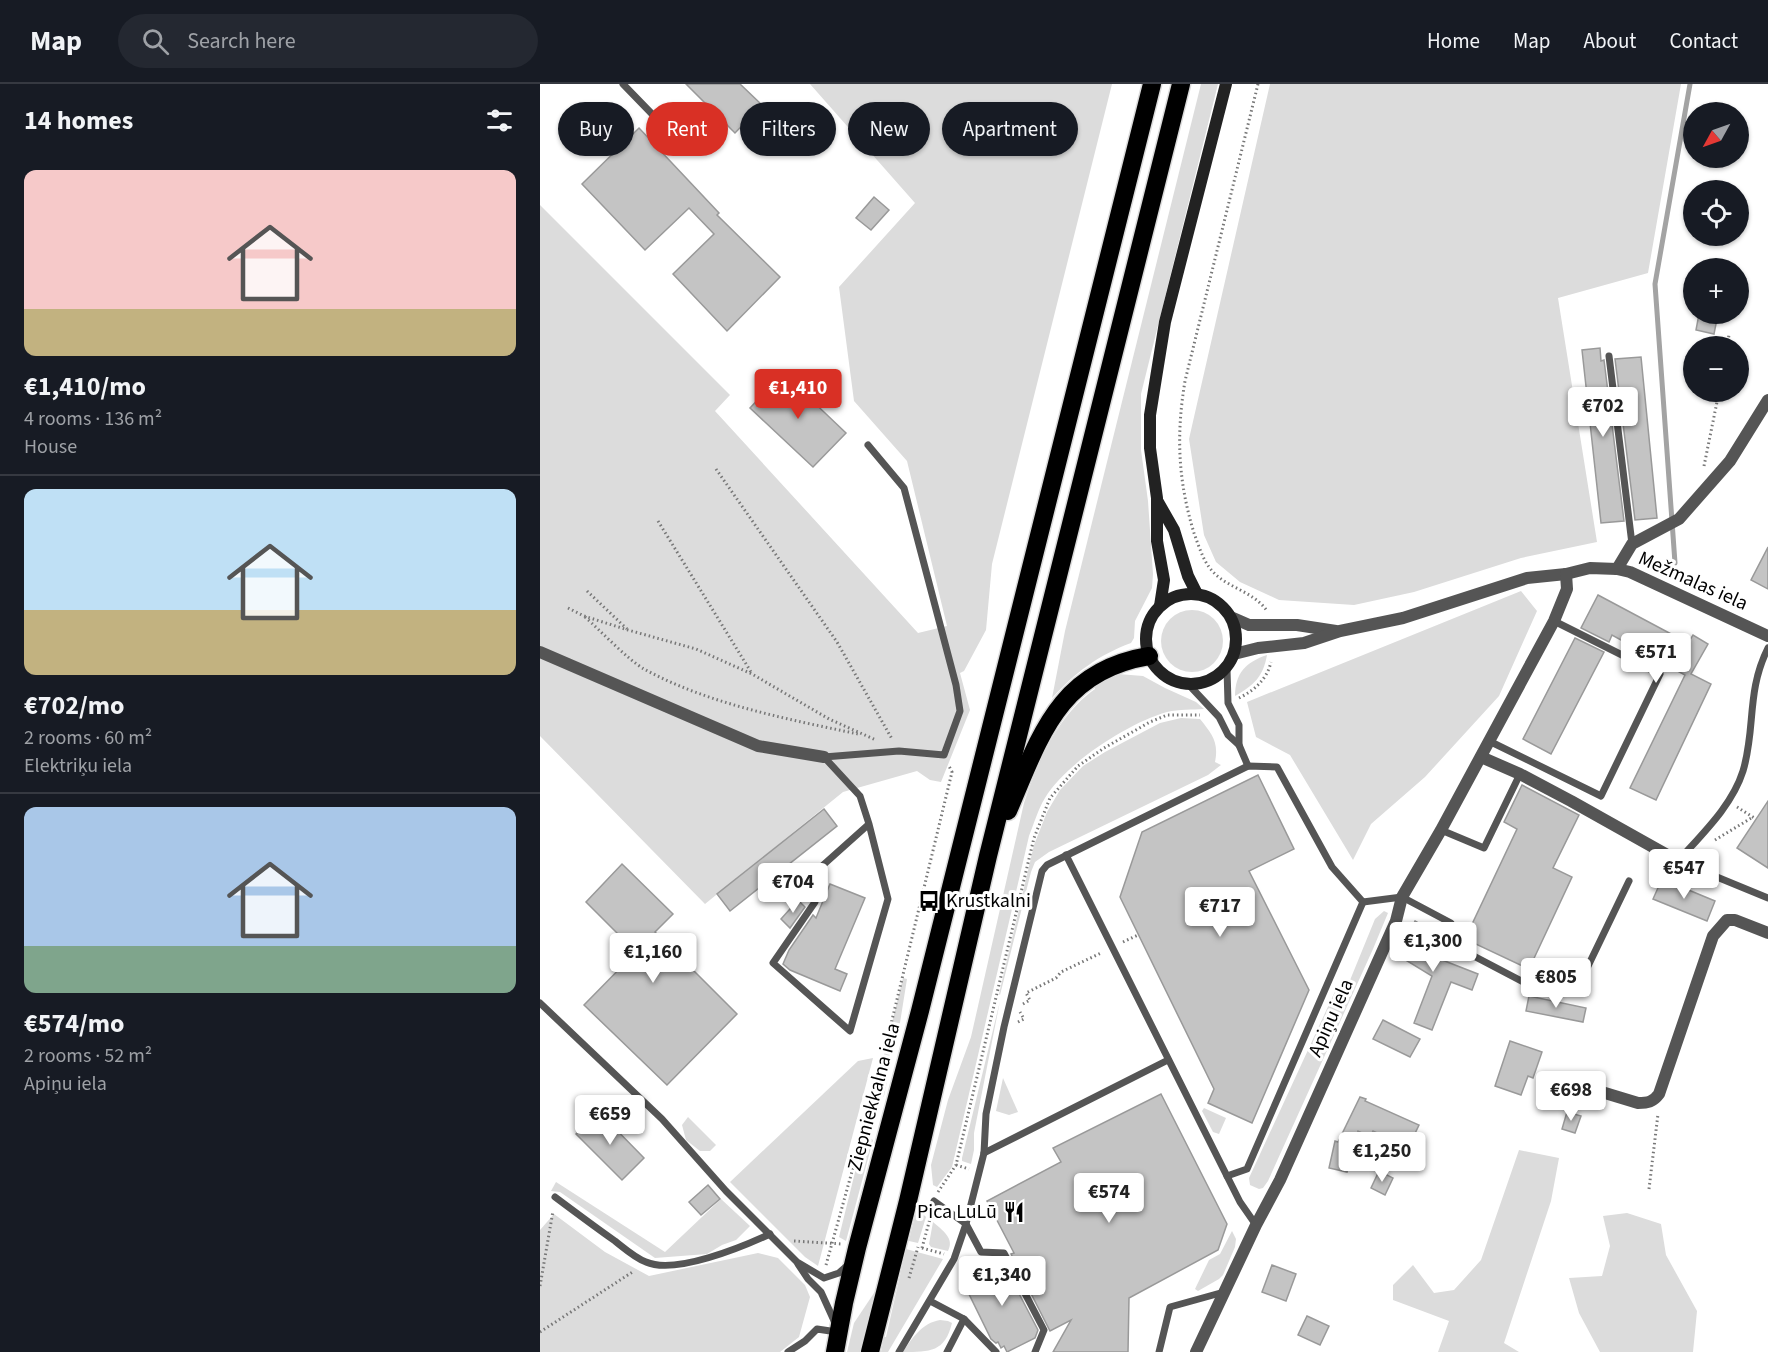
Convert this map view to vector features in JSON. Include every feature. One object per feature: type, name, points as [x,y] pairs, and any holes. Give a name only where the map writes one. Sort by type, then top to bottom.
[{"type":"highway","name":"Ziepniekkalna iela","points":[[835,1352],[857,1248],[921,1011],[1152,84]]},
{"type":"highway","points":[[870,1352],[908,1201],[988,856],[1181,84]]},
{"type":"highway","points":[[988,856],[1037,744],[1056,709],[1077,687],[1103,669],[1131,659],[1149,656]]},
{"type":"main road","points":[[1160,606],[1164,580],[1157,541],[1149,416],[1166,322],[1226,84]]},
{"type":"main road","points":[[1156,498],[1174,530],[1188,576],[1197,594]]},
{"type":"main road","points":[[1183,594],[1197,594],[1210,597],[1221,605],[1233,618],[1237,635],[1234,654],[1227,669],[1216,677],[1189,685],[1174,682],[1162,675],[1153,665],[1149,656],[1146,632],[1151,618],[1170,598],[1183,594]]},
{"type":"street","points":[[1617,569],[1632,544],[1678,519],[1699,496],[1730,461],[1768,400]]},
{"type":"street","name":"Mežmalas iela","points":[[1341,631],[1403,618],[1527,578],[1566,574],[1590,568],[1630,572],[1768,636]]},
{"type":"street","name":"Apiņu iela","points":[[1196,1352],[1256,1224],[1280,1180],[1396,921],[1402,897],[1441,830],[1554,621],[1567,589],[1566,574]]},
{"type":"street","points":[[1233,618],[1249,625],[1297,625],[1341,631]]},
{"type":"street","points":[[1234,654],[1258,648],[1304,643],[1341,631]]},
{"type":"street","points":[[540,652],[758,746],[824,757]]},
{"type":"street","points":[[1481,757],[1520,774],[1615,824],[1678,861]]},
{"type":"street","points":[[1572,1083],[1638,1103],[1655,1100],[1713,936],[1727,920],[1735,920],[1768,933]]},
{"type":"lane","points":[[623,84],[646,108]]},
{"type":"lane","points":[[1609,356],[1632,544]]},
{"type":"lane","points":[[824,757],[899,751],[944,755],[960,711],[956,685],[904,489],[868,445]]},
{"type":"lane","points":[[1489,741],[1601,796],[1660,674],[1554,621]]},
{"type":"lane","points":[[1768,648],[1760,664],[1754,685],[1750,735],[1743,772],[1724,807],[1678,861],[1768,898]]},
{"type":"lane","points":[[1227,669],[1228,703],[1239,725],[1239,745],[1248,766]]},
{"type":"lane","points":[[1189,685],[1219,717],[1228,735],[1239,745]]},
{"type":"lane","points":[[824,757],[860,796],[869,824],[888,899],[850,1031],[773,963],[815,902],[812,875],[869,824]]},
{"type":"lane","points":[[899,1352],[954,1259],[966,1224],[984,1153],[986,1114],[1004,1027],[1042,871],[1047,866],[1248,766],[1277,767],[1332,867],[1363,902]]},
{"type":"lane","points":[[1441,830],[1484,849],[1520,774]]},
{"type":"lane","points":[[1066,855],[1240,1202],[1256,1224]]},
{"type":"lane","points":[[1363,902],[1402,897],[1451,923],[1447,942],[1527,984],[1576,991],[1629,881]]},
{"type":"lane","points":[[1227,1176],[1247,1169],[1363,902]]},
{"type":"lane","points":[[541,1007],[662,1119],[726,1191],[797,1262],[808,1279],[826,1299],[829,1311],[840,1332]]},
{"type":"lane","points":[[984,1153],[1168,1060]]},
{"type":"lane","points":[[555,1197],[646,1263],[661,1266],[694,1262],[742,1247],[770,1234]]},
{"type":"lane","points":[[934,1201],[966,1224],[981,1252],[1004,1253],[1044,1330],[1035,1352]]},
{"type":"lane","points":[[797,1262],[824,1278],[831,1277],[847,1267],[857,1248]]},
{"type":"lane","points":[[1159,1352],[1170,1307],[1225,1292]]},
{"type":"lane","points":[[930,1301],[964,1319],[996,1352]]},
{"type":"lane","points":[[947,1352],[964,1319]]},
{"type":"lane","points":[[788,1352],[805,1341],[817,1329],[840,1332]]},
{"type":"path","points":[[1258,84],[1185,381],[1179,414],[1178,445],[1181,478],[1191,523],[1208,566],[1220,579],[1258,600],[1266,608],[1270,618]]},
{"type":"path","points":[[1699,496],[1717,402]]},
{"type":"path","points":[[716,469],[837,642],[899,751]]},
{"type":"path","points":[[658,521],[752,674]]},
{"type":"path","points":[[587,591],[628,630]]},
{"type":"path","points":[[568,608],[584,616],[696,649],[752,674],[829,719],[899,751]]},
{"type":"path","points":[[584,616],[641,668],[692,692],[794,720],[865,735]]},
{"type":"path","points":[[1236,699],[1262,682],[1272,660]]},
{"type":"path","points":[[824,1278],[878,1078],[952,772]]},
{"type":"path","points":[[1710,841],[1754,818],[1737,807]]},
{"type":"path","points":[[925,883],[932,884]]},
{"type":"path","points":[[1004,1027],[1024,1019],[1019,1009],[1029,1000],[1026,993],[1056,978],[1061,972],[1138,935]]},
{"type":"path","points":[[1649,1189],[1659,1094]]},
{"type":"path","points":[[540,1286],[555,1197]]},
{"type":"path","points":[[778,1242],[791,1240],[834,1242]]},
{"type":"path","points":[[540,1332],[646,1263]]},
{"type":"shaded area","points":[[810,84],[1112,84],[992,564],[986,630],[964,671],[960,673],[970,710],[941,782],[930,780],[917,771],[843,792],[705,904],[540,736],[540,205],[730,395],[715,411],[918,633],[947,626],[907,461],[854,401],[839,287],[915,203],[874,156],[930,156],[930,102],[848,102],[848,127],[836,113],[836,102],[826,102]]},
{"type":"shaded area","points":[[1201,84],[1218,84],[1141,394],[1141,450],[1148,501],[1152,588],[1135,621],[1134,638],[1131,643],[1108,653],[1088,666],[1052,698],[1065,631]]},
{"type":"shaded area","points":[[1270,84],[1681,84],[1648,273],[1558,298],[1597,542],[1521,558],[1414,592],[1354,605],[1279,600],[1240,582],[1216,562],[1204,535],[1189,439]]},
{"type":"shaded area","points":[[1521,591],[1537,611],[1499,696],[1425,777],[1371,824],[1353,860],[1290,755],[1256,737],[1247,702]]},
{"type":"shaded area","points":[[1186,610],[1198,610],[1214,619],[1221,629],[1223,641],[1221,653],[1214,663],[1198,672],[1186,672],[1175,667],[1166,658],[1161,647],[1161,635],[1166,624],[1175,615]]},
{"type":"shaded area","points":[[1267,655],[1257,680],[1235,696],[1237,681],[1243,670],[1253,661]]},
{"type":"shaded area","points":[[1118,674],[1143,676],[1196,702],[1204,709],[1167,712],[1134,725],[1099,746],[1067,771],[1043,802],[1029,836],[952,1167],[937,1187],[933,1185],[931,1165],[948,1100],[971,1037],[1024,803],[1043,755],[1060,725],[1070,712],[1095,689],[1094,684]]},
{"type":"shaded area","points":[[1181,718],[1200,719],[1214,739],[1215,762],[1221,765],[1208,775],[1049,852],[1035,862],[1000,995],[1034,845],[1047,812],[1060,790],[1083,766],[1105,752],[1160,723]]},
{"type":"shaded area","points":[[1384,911],[1388,913],[1373,949],[1268,1181],[1263,1188],[1259,1189],[1250,1185],[1249,1178],[1337,987],[1346,990],[1375,919]]},
{"type":"shaded area","points":[[903,978],[907,979],[899,1029],[896,1031],[884,1076],[888,1077],[884,1096],[877,1101],[868,1137],[873,1140],[846,1241],[839,1237]]},
{"type":"shaded area","points":[[1000,1001],[974,1133],[971,1164],[962,1161],[962,1158]]},
{"type":"shaded area","points":[[873,1058],[818,1266],[805,1257],[730,1182],[858,1061]]},
{"type":"shaded area","points":[[1003,1078],[1018,1112],[1009,1115],[996,1111]]},
{"type":"shaded area","points":[[1204,1108],[1226,1118],[1219,1134],[1213,1132],[1202,1111]]},
{"type":"shaded area","points":[[688,1117],[716,1145],[710,1151],[700,1151],[686,1140],[682,1125]]},
{"type":"shaded area","points":[[1519,1150],[1559,1158],[1551,1201],[1504,1343],[1519,1352],[1438,1352],[1449,1321],[1393,1300],[1393,1285],[1413,1265],[1434,1293],[1454,1290],[1481,1260]]},
{"type":"shaded area","points":[[556,1182],[665,1252],[721,1199],[750,1226],[736,1240],[707,1254],[655,1258],[560,1192],[551,1191]]},
{"type":"shaded area","points":[[917,1208],[926,1217],[918,1243],[909,1241]]},
{"type":"shaded area","points":[[1627,1213],[1661,1224],[1666,1255],[1697,1311],[1693,1352],[1600,1352],[1579,1313],[1569,1278],[1602,1276],[1610,1246],[1603,1216]]},
{"type":"shaded area","points":[[554,1214],[605,1252],[649,1276],[758,1253],[778,1258],[805,1285],[810,1297],[799,1337],[780,1352],[540,1352],[540,1230]]},
{"type":"shaded area","points":[[933,1222],[949,1238],[948,1251],[931,1247],[929,1244]]},
{"type":"shaded area","points":[[1232,1231],[1236,1239],[1235,1247],[1223,1275],[1198,1291],[1195,1289],[1209,1260],[1220,1254]]},
{"type":"shaded area","points":[[906,1249],[943,1259],[888,1352],[881,1352],[884,1337],[886,1337]]},
{"type":"shaded area","points":[[876,1290],[861,1352],[847,1352],[854,1323]]},
{"type":"shaded area","points":[[940,1320],[952,1323],[941,1345],[921,1352],[903,1352],[923,1328]]},
{"type":"building","points":[[686,84],[740,84],[759,102],[740,102],[740,128],[735,133],[728,126],[728,102],[704,102]]},
{"type":"building","points":[[639,128],[646,135],[646,156],[665,156],[719,213],[717,215],[780,277],[727,331],[673,274],[714,234],[689,208],[645,250],[582,184],[610,156],[634,156],[634,133]]},
{"type":"building","points":[[874,197],[889,210],[871,230],[856,218]]},
{"type":"building","points":[[1697,324],[1716,324],[1714,334],[1696,330]]},
{"type":"building","points":[[1600,348],[1601,361],[1604,360],[1624,521],[1601,523],[1582,350]]},
{"type":"building","points":[[1641,357],[1657,518],[1635,520],[1615,359]]},
{"type":"building","points":[[783,373],[846,433],[813,467],[750,408]]},
{"type":"building","points":[[1768,547],[1768,589],[1751,580]]},
{"type":"building","points":[[1598,595],[1688,643],[1693,635],[1708,644],[1691,674],[1711,684],[1656,800],[1630,788],[1685,675],[1612,635],[1609,642],[1581,628]]},
{"type":"building","points":[[1575,638],[1604,652],[1551,754],[1523,739]]},
{"type":"building","points":[[1258,775],[1294,849],[1249,871],[1309,990],[1252,1123],[1208,1103],[1214,1089],[1120,897],[1142,832]]},
{"type":"building","points":[[1522,785],[1579,815],[1553,868],[1572,877],[1529,969],[1465,939],[1517,829],[1504,822]]},
{"type":"building","points":[[1768,801],[1768,868],[1737,848]]},
{"type":"building","points":[[824,809],[837,826],[730,911],[717,894]]},
{"type":"building","points":[[622,864],[673,914],[655,932],[737,1014],[667,1085],[584,1005],[636,952],[586,902]]},
{"type":"building","points":[[1662,879],[1715,901],[1707,921],[1653,899]]},
{"type":"building","points":[[830,884],[865,898],[835,969],[847,974],[840,991],[790,970],[783,964],[789,950],[813,915],[816,918]]},
{"type":"building","points":[[798,900],[805,907],[790,928],[781,919]]},
{"type":"building","points":[[1415,921],[1440,936],[1432,956],[1478,974],[1472,990],[1451,982],[1432,1030],[1414,1023],[1432,976],[1399,956]]},
{"type":"building","points":[[1529,996],[1586,1008],[1583,1022],[1526,1011]]},
{"type":"building","points":[[1383,1020],[1420,1039],[1410,1057],[1373,1039]]},
{"type":"building","points":[[1510,1041],[1542,1052],[1533,1078],[1528,1076],[1521,1095],[1495,1086]]},
{"type":"building","points":[[1161,1094],[1227,1224],[1218,1250],[1129,1298],[1128,1352],[1053,1352],[1071,1320],[1050,1331],[987,1201],[1061,1162],[1053,1148]]},
{"type":"building","points":[[1360,1097],[1419,1125],[1408,1148],[1373,1131],[1370,1137],[1358,1131],[1347,1172],[1329,1168],[1335,1141],[1338,1142]]},
{"type":"building","points":[[598,1111],[644,1158],[622,1180],[576,1134]]},
{"type":"building","points":[[1567,1112],[1581,1116],[1575,1133],[1562,1129]]},
{"type":"building","points":[[1379,1171],[1393,1178],[1385,1195],[1371,1188]]},
{"type":"building","points":[[708,1185],[720,1199],[701,1215],[689,1202]]},
{"type":"building","points":[[1001,1259],[1038,1330],[1035,1338],[1007,1352],[1004,1346],[1001,1348],[998,1342],[991,1339],[967,1290],[978,1285],[972,1274]]},
{"type":"building","points":[[1272,1265],[1296,1274],[1286,1301],[1262,1292]]},
{"type":"building","points":[[1307,1316],[1329,1326],[1320,1345],[1298,1335]]},
{"type":"waterway","points":[[1675,563],[1655,284],[1690,84]]},
{"type":"place","name":"Krustkalni","points":[[929,901]]},
{"type":"place","name":"Pica LuLū","points":[[1014,1212]]}]
